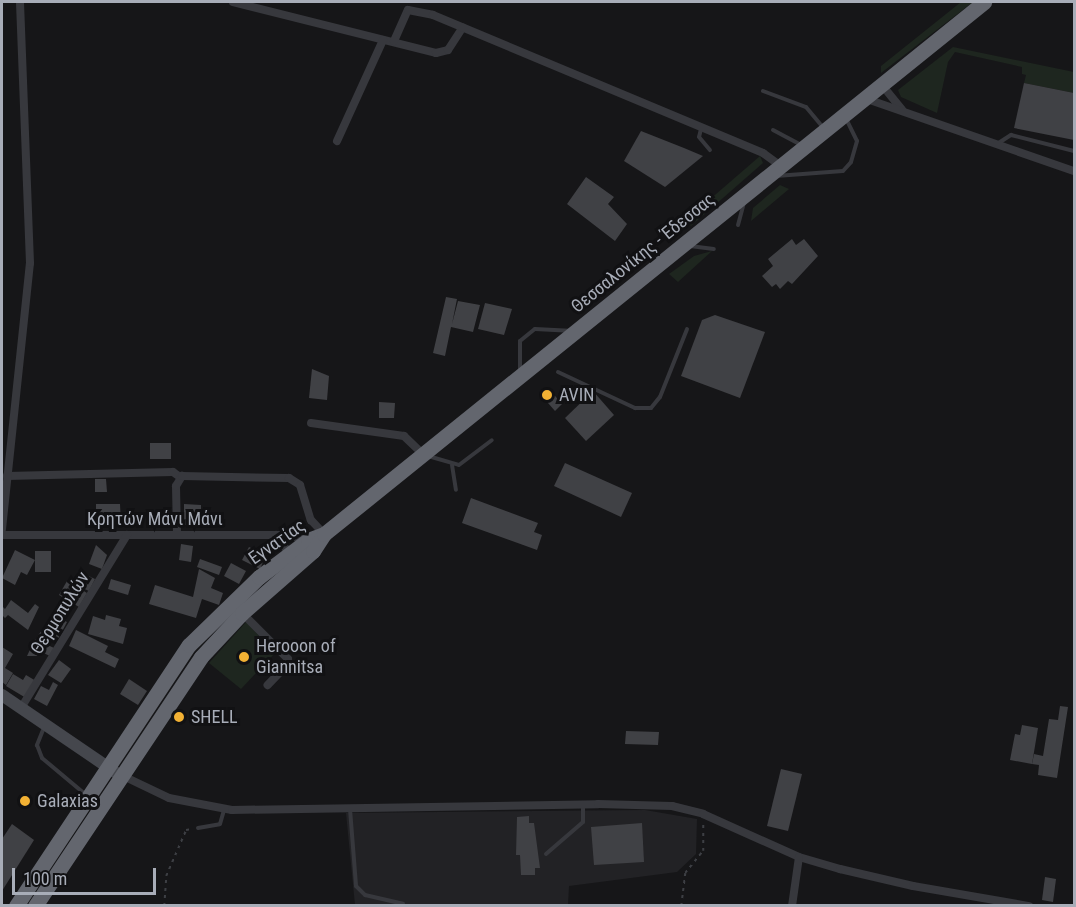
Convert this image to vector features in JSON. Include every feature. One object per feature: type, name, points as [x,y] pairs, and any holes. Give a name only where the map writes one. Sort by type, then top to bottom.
[{"type":"highway","name":"Θεσσαλονίκης - Έδεσσας","points":[[324,534],[984,2]]},
{"type":"highway","name":"Εγνατίας","points":[[16,906],[86,794],[194,638],[231,602],[289,553],[308,540],[324,534]]},
{"type":"highway","name":"Εγνατίας","points":[[35,906],[120,775],[201,657],[242,613],[313,551],[324,534]]},
{"type":"main road","points":[[2,695],[120,775]]},
{"type":"street","points":[[2,529],[30,263],[20,2]]},
{"type":"street","points":[[233,2],[441,54],[448,50],[463,27]]},
{"type":"street","points":[[394,41],[411,9],[463,27],[768,156],[775,171]]},
{"type":"street","points":[[337,141],[383,40]]},
{"type":"street","points":[[882,85],[902,111]]},
{"type":"street","points":[[864,98],[1074,171]]},
{"type":"street","points":[[311,423],[404,436],[424,455]]},
{"type":"street","points":[[7,476],[173,472],[180,477],[289,478],[300,485],[311,520],[324,534]]},
{"type":"street","points":[[177,534],[176,486],[180,477]]},
{"type":"street","name":"Κρητών Μάνι Μάνι","points":[[2,535],[276,535],[308,540]]},
{"type":"street","points":[[276,535],[289,553]]},
{"type":"street","name":"Θερμοπυλών","points":[[21,708],[128,536]]},
{"type":"street","points":[[242,613],[288,659],[287,665],[268,685]]},
{"type":"street","points":[[120,775],[156,794],[224,809],[582,804],[672,806],[703,814],[799,857],[876,879],[1029,906]]},
{"type":"street","points":[[792,906],[799,857]]},
{"type":"lane","points":[[763,91],[806,107],[825,130]]},
{"type":"lane","points":[[775,171],[843,171],[857,141],[844,115]]},
{"type":"lane","points":[[701,128],[699,137],[710,150]]},
{"type":"lane","points":[[772,130],[804,147]]},
{"type":"lane","points":[[996,144],[1011,135],[1074,151]]},
{"type":"lane","points":[[738,225],[748,194]]},
{"type":"lane","points":[[683,245],[714,249]]},
{"type":"lane","points":[[521,376],[517,349],[520,341],[541,328],[575,332]]},
{"type":"lane","points":[[558,372],[602,389],[629,405],[647,409],[660,397],[687,329]]},
{"type":"lane","points":[[424,455],[452,465],[459,465],[492,440]]},
{"type":"lane","points":[[452,465],[456,490]]},
{"type":"lane","points":[[45,725],[37,745],[42,758],[86,794]]},
{"type":"lane","points":[[546,854],[583,822],[582,804]]},
{"type":"lane","points":[[350,808],[356,886],[371,897],[403,904]]},
{"type":"lane","points":[[198,828],[220,824],[224,809]]},
{"type":"path","points":[[681,906],[686,873],[703,851],[703,814]]},
{"type":"path","points":[[164,906],[166,876],[186,830]]},
{"type":"shaded area","points":[[961,2],[973,2],[881,73],[881,66]]},
{"type":"shaded area","points":[[953,47],[1074,72],[1074,93],[1024,83],[1026,75],[1022,74],[1022,67],[955,52],[948,62],[937,113],[901,97],[898,90]]},
{"type":"shaded area","points":[[760,156],[763,163],[691,226],[686,220]]},
{"type":"shaded area","points":[[780,185],[789,189],[751,221],[753,208]]},
{"type":"shaded area","points":[[712,251],[678,282],[669,274],[694,256]]},
{"type":"shaded area","points":[[246,622],[275,653],[241,689],[209,663]]},
{"type":"shaded area","points":[[645,810],[697,819],[696,854],[677,872],[569,886],[568,905],[355,905],[346,813]]},
{"type":"building","points":[[1024,83],[1074,93],[1074,140],[1014,128]]},
{"type":"building","points":[[641,131],[703,156],[665,187],[624,161]]},
{"type":"building","points":[[586,177],[614,197],[608,204],[627,224],[615,241],[567,204]]},
{"type":"building","points":[[792,239],[796,245],[804,239],[818,256],[792,284],[788,281],[780,289],[776,284],[772,287],[762,276],[773,266],[768,259]]},
{"type":"building","points":[[446,297],[457,299],[452,324],[458,301],[480,305],[473,332],[451,327],[445,356],[433,353]]},
{"type":"building","points":[[485,303],[512,309],[504,335],[478,329]]},
{"type":"building","points":[[715,315],[765,332],[740,398],[681,376],[702,320]]},
{"type":"building","points":[[312,369],[329,376],[327,400],[309,398]]},
{"type":"building","points":[[549,389],[562,404],[555,411],[541,395]]},
{"type":"building","points":[[593,391],[614,415],[586,441],[565,418]]},
{"type":"building","points":[[379,402],[395,403],[394,418],[379,418]]},
{"type":"building","points":[[150,443],[171,443],[171,459],[150,459]]},
{"type":"building","points":[[565,463],[632,493],[621,517],[554,486]]},
{"type":"building","points":[[95,479],[106,479],[107,492],[95,492]]},
{"type":"building","points":[[471,498],[538,523],[534,532],[542,535],[537,550],[462,523]]},
{"type":"building","points":[[96,504],[120,504],[121,524],[96,525]]},
{"type":"building","points":[[184,504],[201,505],[201,525],[184,525]]},
{"type":"building","points":[[181,544],[193,546],[191,562],[179,560]]},
{"type":"building","points":[[96,545],[107,555],[102,569],[89,564]]},
{"type":"building","points":[[249,547],[266,555],[260,569],[242,560]]},
{"type":"building","points":[[15,550],[35,560],[27,575],[21,572],[15,585],[2,578]]},
{"type":"building","points":[[35,551],[51,551],[51,572],[35,572]]},
{"type":"building","points":[[200,559],[222,567],[219,575],[197,567]]},
{"type":"building","points":[[231,563],[246,571],[239,584],[224,576]]},
{"type":"building","points":[[199,569],[215,578],[211,588],[223,593],[219,605],[202,599],[196,618],[149,604],[155,585],[193,597]]},
{"type":"building","points":[[78,571],[95,579],[89,591],[76,585]]},
{"type":"building","points":[[111,579],[131,585],[128,595],[108,589]]},
{"type":"building","points":[[67,581],[87,593],[79,607],[59,595]]},
{"type":"building","points":[[11,600],[28,613],[35,604],[39,607],[28,630],[8,615],[5,618],[2,615],[2,606],[5,609]]},
{"type":"building","points":[[53,615],[67,622],[58,639],[54,637],[50,643],[37,637]]},
{"type":"building","points":[[106,615],[121,619],[119,626],[127,628],[123,644],[88,634],[93,616],[105,620]]},
{"type":"building","points":[[76,630],[108,646],[105,652],[119,659],[115,668],[69,646]]},
{"type":"building","points":[[35,639],[54,648],[50,656],[39,651],[37,656],[27,656]]},
{"type":"building","points":[[2,647],[13,654],[5,668],[13,673],[6,685],[2,682]]},
{"type":"building","points":[[59,660],[71,669],[61,683],[48,675]]},
{"type":"building","points":[[13,674],[23,680],[26,675],[36,681],[26,698],[6,686]]},
{"type":"building","points":[[129,679],[147,691],[138,705],[120,694]]},
{"type":"building","points":[[53,682],[58,685],[47,706],[34,699],[41,686],[49,690]]},
{"type":"building","points":[[1060,706],[1068,707],[1057,778],[1038,775],[1039,765],[1032,764],[1034,754],[1043,756],[1049,719],[1058,720]]},
{"type":"building","points":[[1022,725],[1038,728],[1032,764],[1010,760],[1015,734],[1020,735]]},
{"type":"building","points":[[626,731],[659,732],[658,745],[625,744]]},
{"type":"building","points":[[781,769],[802,774],[788,831],[767,826]]},
{"type":"building","points":[[529,816],[529,823],[534,823],[540,868],[535,868],[535,875],[521,875],[520,855],[516,855],[517,817]]},
{"type":"building","points":[[642,823],[644,862],[594,865],[591,827]]},
{"type":"building","points":[[12,824],[34,840],[2,891],[2,839]]},
{"type":"building","points":[[1045,877],[1056,879],[1053,902],[1042,900]]},
{"type":"place","name":"AVIN","points":[[547,395]]},
{"type":"place","name":"Herooon of Giannitsa","points":[[244,657]]},
{"type":"place","name":"SHELL","points":[[179,717]]},
{"type":"place","name":"Galaxias","points":[[25,801]]}]
